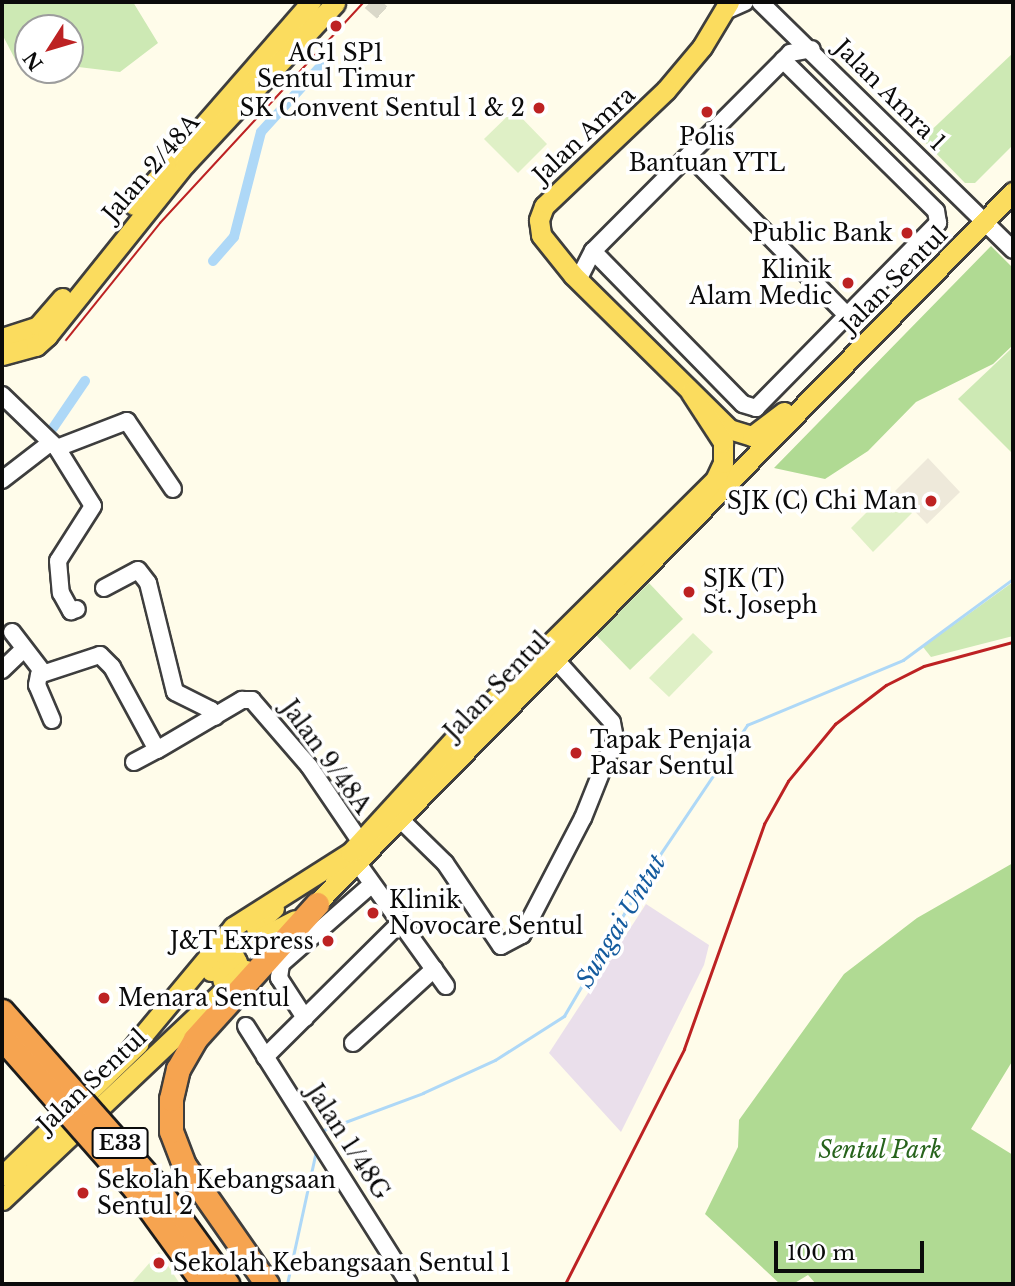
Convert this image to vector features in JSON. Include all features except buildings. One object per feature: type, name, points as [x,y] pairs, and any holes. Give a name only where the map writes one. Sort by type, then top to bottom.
[{"type":"highway","points":[[267,1284],[184,1166],[169,1116],[178,1069],[195,1039],[317,904]]},
{"type":"highway","name":"E33","points":[[2,1012],[154,1183],[227,1284]]},
{"type":"highway","name":"E33","points":[[2,1038],[136,1190],[204,1284]]},
{"type":"main road","name":"Jalan 2/48A","points":[[2,338],[38,326],[170,159],[311,2]]},
{"type":"main road","name":"Jalan 2/48A","points":[[2,355],[36,346],[47,336],[154,201],[335,3]]},
{"type":"main road","name":"Jalan Amra","points":[[691,393],[578,280],[541,235],[539,220],[544,206],[666,90],[702,47],[726,7]]},
{"type":"main road","name":"Jalan Sentul","points":[[2,1200],[126,1063],[187,987],[216,944],[246,915],[356,853],[401,821],[986,223],[1013,192]]},
{"type":"main road","points":[[691,393],[729,429],[752,436],[814,383],[832,378]]},
{"type":"main road","name":"Jalan Sentul","points":[[2,1176],[126,1063],[317,904],[356,853],[458,735],[715,480],[723,463],[723,442],[691,393]]},
{"type":"main road","points":[[317,904],[266,938],[255,931],[258,919],[356,853]]},
{"type":"main road","points":[[225,954],[233,954],[234,967],[126,1063],[192,997],[225,954]]},
{"type":"street","points":[[726,7],[745,2]]},
{"type":"street","name":"Jalan Amra 1","points":[[760,2],[812,49],[1013,250]]},
{"type":"street","points":[[578,280],[593,251],[783,60],[797,49],[812,49]]},
{"type":"street","points":[[593,251],[743,404],[756,408],[939,223],[936,211],[783,60]]},
{"type":"street","points":[[898,173],[918,154]]},
{"type":"street","points":[[690,156],[847,315]]},
{"type":"street","points":[[672,375],[692,376],[704,365]]},
{"type":"street","points":[[2,395],[53,445],[93,506],[58,561],[61,593],[71,611],[77,610]]},
{"type":"street","points":[[2,480],[53,445],[127,421],[173,489]]},
{"type":"street","points":[[104,588],[138,570],[148,583],[176,692],[203,705],[215,717]]},
{"type":"street","points":[[12,632],[42,671]]},
{"type":"street","points":[[2,670],[24,649]]},
{"type":"street","points":[[42,671],[100,655],[112,667],[157,750]]},
{"type":"street","points":[[401,821],[445,863],[501,946],[522,935],[583,818],[615,737],[612,722],[556,660]]},
{"type":"street","points":[[42,671],[37,685],[52,720]]},
{"type":"street","name":"Jalan 9/48A","points":[[134,762],[242,700],[252,700],[264,709],[356,853]]},
{"type":"street","points":[[356,853],[372,884],[446,986]]},
{"type":"street","points":[[306,1018],[279,978],[279,970],[372,884]]},
{"type":"street","points":[[265,1057],[400,923]]},
{"type":"street","points":[[353,1043],[434,969]]},
{"type":"street","name":"Jalan 1/48G","points":[[246,1026],[409,1284]]},
{"type":"shaded area","points":[[928,458],[960,492],[927,524],[895,491]]},
{"type":"shaded area","points":[[646,904],[709,945],[704,965],[621,1132],[549,1053]]},
{"type":"green space","points":[[2,2],[133,2],[158,43],[120,72],[84,68],[84,14],[14,14],[14,57],[2,34]]},
{"type":"green space","points":[[1013,53],[1013,145],[975,183],[965,183],[922,139]]},
{"type":"green space","points":[[514,110],[547,144],[518,173],[484,139]]},
{"type":"green space","points":[[991,246],[1013,268],[1013,345],[993,364],[916,402],[868,451],[825,479],[774,468]]},
{"type":"green space","points":[[1013,347],[1013,450],[1011,452],[958,399]]},
{"type":"green space","points":[[889,490],[912,513],[873,552],[851,528]]},
{"type":"green space","points":[[1013,582],[1013,636],[931,657],[923,647]]},
{"type":"green space","points":[[649,583],[683,619],[630,670],[596,635]]},
{"type":"green space","points":[[693,633],[713,652],[669,697],[649,678]]},
{"type":"green space","name":"Sentul Park","points":[[1013,863],[1013,1060],[971,1129],[1013,1155],[1013,1284],[816,1284],[808,1275],[793,1284],[780,1284],[705,1214],[738,1147],[739,1120],[844,974],[917,918]]},
{"type":"green space","points":[[159,1252],[180,1284],[131,1284]]},
{"type":"waterway","points":[[213,261],[234,237],[261,132],[329,57]]},
{"type":"waterway","points":[[53,428],[85,381]]},
{"type":"waterway","name":"Sungai Untut","points":[[321,1131],[423,1093],[495,1060],[564,1016],[651,868],[747,725],[903,660],[1013,579]]},
{"type":"waterway","name":"Sungai Untut","points":[[287,1284],[316,1151]]},
{"type":"tunnel","points":[[370,2],[384,14]]},
{"type":"tram line","points":[[66,340],[160,223],[364,2]]},
{"type":"railway","points":[[565,1284],[684,1049],[764,824],[788,781],[835,724],[886,685],[924,666],[1013,642]]},
{"type":"place","name":"AG1 SP1 Sentul Timur","points":[[336,26]]},
{"type":"place","name":"SK Convent Sentul 1 & 2","points":[[539,108]]},
{"type":"place","name":"Polis Bantuan YTL","points":[[707,112]]},
{"type":"place","name":"Public Bank","points":[[907,233]]},
{"type":"place","name":"Klinik Alam Medic","points":[[848,283]]},
{"type":"place","name":"SJK (C) Chi Man","points":[[931,501]]},
{"type":"place","name":"SJK (T) St. Joseph","points":[[689,592]]},
{"type":"place","name":"Tapak Penjaja Pasar Sentul","points":[[576,753]]},
{"type":"place","name":"Klinik Novocare Sentul","points":[[373,913]]},
{"type":"place","name":"J&T Express","points":[[328,941]]},
{"type":"place","name":"Menara Sentul","points":[[104,998]]},
{"type":"place","name":"Sekolah Kebangsaan Sentul 2","points":[[83,1193]]},
{"type":"place","name":"Sekolah Kebangsaan Sentul 1","points":[[159,1263]]}]
